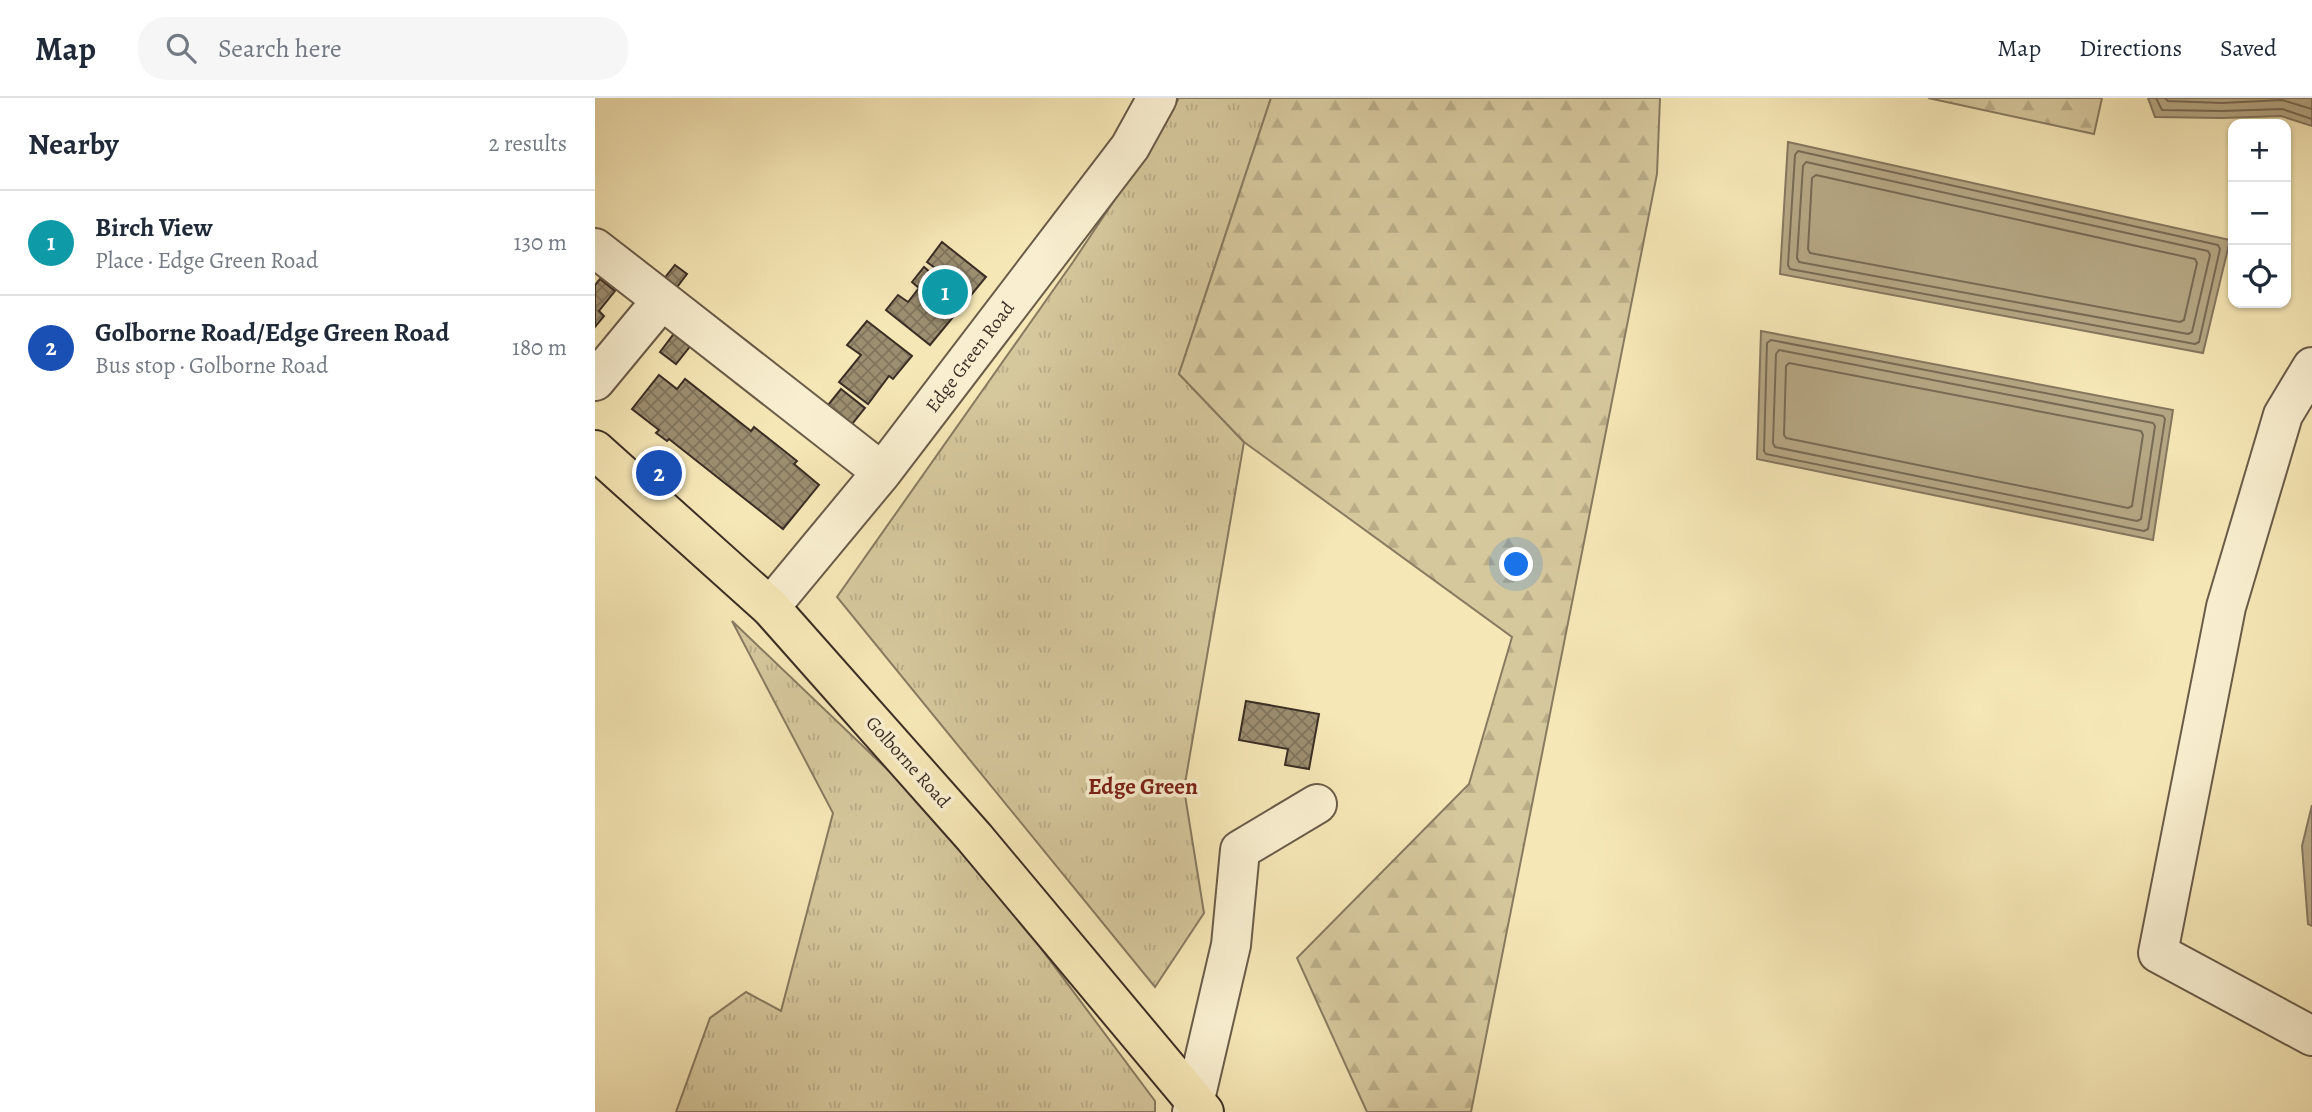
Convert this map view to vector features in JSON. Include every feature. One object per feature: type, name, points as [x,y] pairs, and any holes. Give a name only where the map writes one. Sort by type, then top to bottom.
[{"type":"main road","name":"Golborne Road","points":[[595,450],[770,607],[974,837],[1197,1108]]},
{"type":"street","name":"Edge Green Road","points":[[770,607],[882,472],[1130,147],[1157,98]]},
{"type":"street","points":[[595,248],[882,472]]},
{"type":"street","points":[[595,381],[662,300]]},
{"type":"street","points":[[2312,367],[2283,415],[2226,607],[2158,954],[2312,1036]]},
{"type":"street","points":[[1197,1108],[1231,945],[1240,850],[1317,804]]},
{"type":"green space","points":[[1179,98],[1271,98],[1179,374],[1244,442],[1184,789],[1204,913],[1155,987],[837,597],[1073,262],[1152,144]]},
{"type":"green space","points":[[1271,98],[1660,98],[1657,174],[1471,1112],[1367,1112],[1297,958],[1469,784],[1512,637],[1244,442],[1179,374]]},
{"type":"green space","points":[[1928,98],[2102,98],[2094,134]]},
{"type":"green space","points":[[732,621],[958,837],[1155,1101],[1155,1112],[676,1112],[710,1018],[746,992],[781,1011],[833,813]]},
{"type":"water","points":[[2148,98],[2312,98],[2312,126],[2281,116],[2155,117]]},
{"type":"water","points":[[1788,142],[2228,240],[2203,353],[1780,274]]},
{"type":"water","points":[[1761,331],[2173,410],[2153,540],[1757,459]]},
{"type":"water","points":[[2312,805],[2312,926],[2308,924],[2302,846]]},
{"type":"building","points":[[942,242],[986,277],[930,345],[886,310],[898,295],[908,302],[919,288],[912,282],[924,267],[931,273],[935,268],[927,262]]},
{"type":"building","points":[[675,265],[687,274],[671,295],[659,285]]},
{"type":"building","points":[[600,279],[615,291],[599,311],[604,316],[595,327],[595,285]]},
{"type":"building","points":[[867,321],[912,356],[893,379],[889,376],[868,404],[839,382],[861,355],[847,345]]},
{"type":"building","points":[[676,331],[692,344],[676,364],[660,352]]},
{"type":"building","points":[[659,375],[677,389],[685,379],[751,431],[754,427],[797,461],[794,464],[819,485],[783,529],[669,439],[667,441],[656,433],[659,430],[632,409]]},
{"type":"building","points":[[841,389],[865,408],[848,429],[824,410]]},
{"type":"building","points":[[1246,701],[1319,714],[1309,769],[1285,765],[1288,749],[1239,740]]},
{"type":"place","name":"Birch View","points":[[945,292]]},
{"type":"place","name":"Golborne Road/Edge Green Road","points":[[659,473]]},
{"type":"district","name":"Edge Green","points":[[1143,786]]}]
